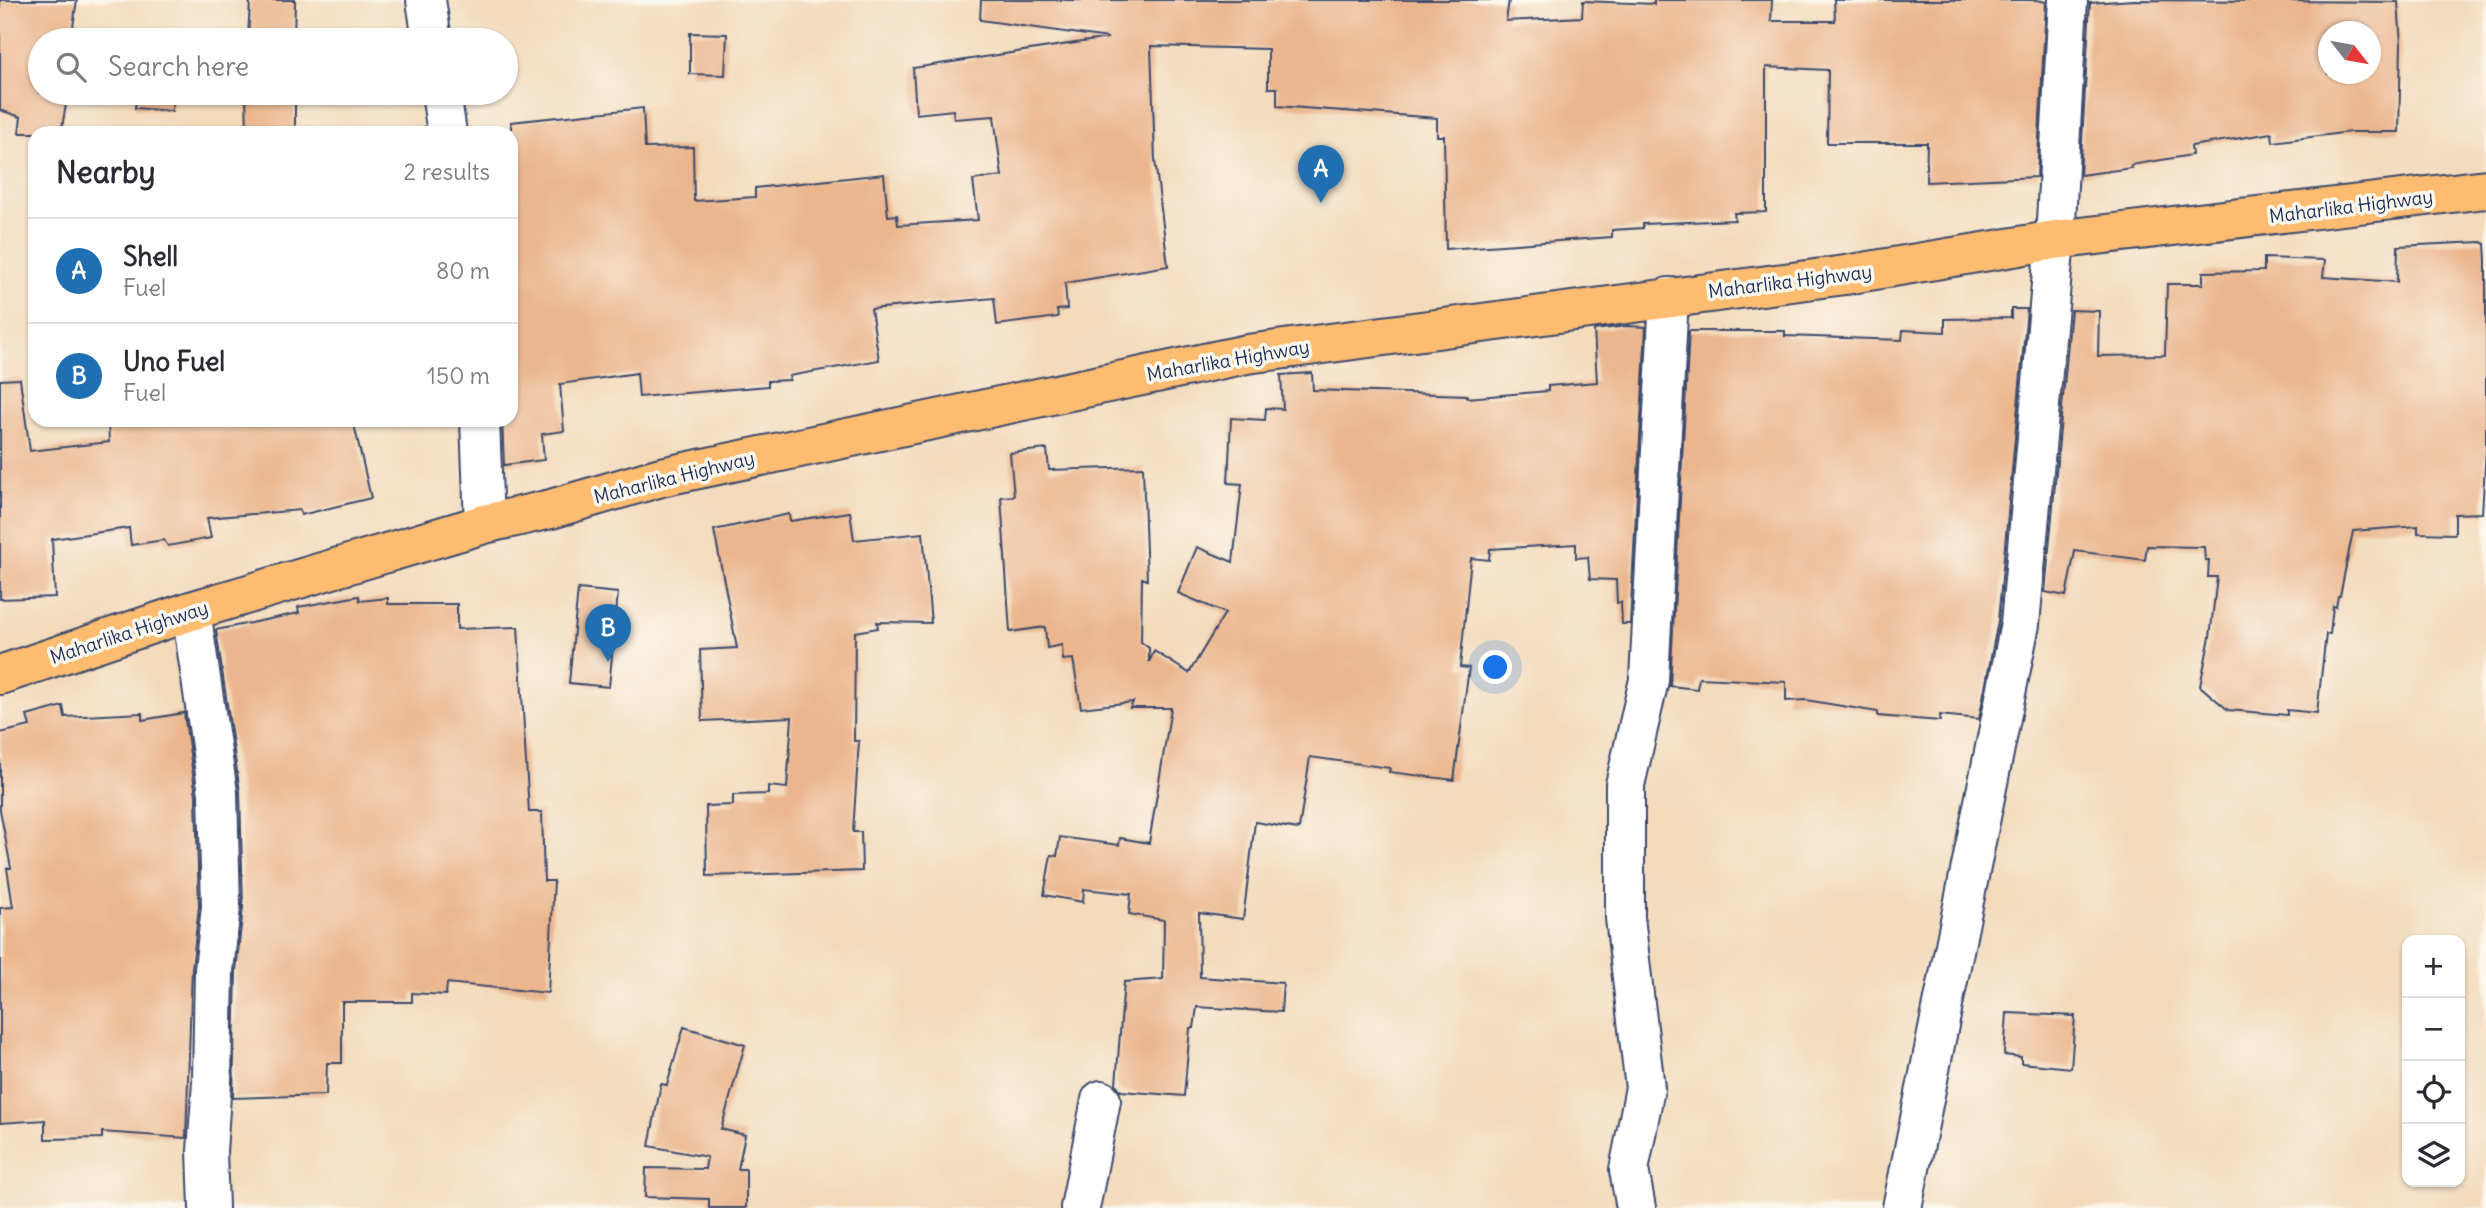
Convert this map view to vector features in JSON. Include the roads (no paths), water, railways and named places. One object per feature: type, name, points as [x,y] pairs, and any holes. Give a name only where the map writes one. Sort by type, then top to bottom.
[{"type":"highway","name":"Maharlika Highway","points":[[0,676],[191,611],[484,524],[551,509],[661,477],[1247,354],[1845,275],[2055,240],[2486,189]]},
{"type":"street","points":[[426,0],[430,28]]},
{"type":"street","points":[[1902,1208],[2020,624],[2055,240],[2068,0]]},
{"type":"street","points":[[443,105],[446,126]]},
{"type":"street","points":[[1636,1208],[1629,1170],[1645,1088],[1625,918],[1625,785],[1649,680],[1669,297]]},
{"type":"street","points":[[480,427],[484,524]]},
{"type":"street","points":[[191,611],[218,793],[221,907],[214,971],[212,1082],[207,1150],[209,1208]]},
{"type":"street","points":[[1080,1208],[1101,1101]]},
{"type":"place","name":"Shell","points":[[1321,203]]},
{"type":"place","name":"Uno Fuel","points":[[608,662]]}]
